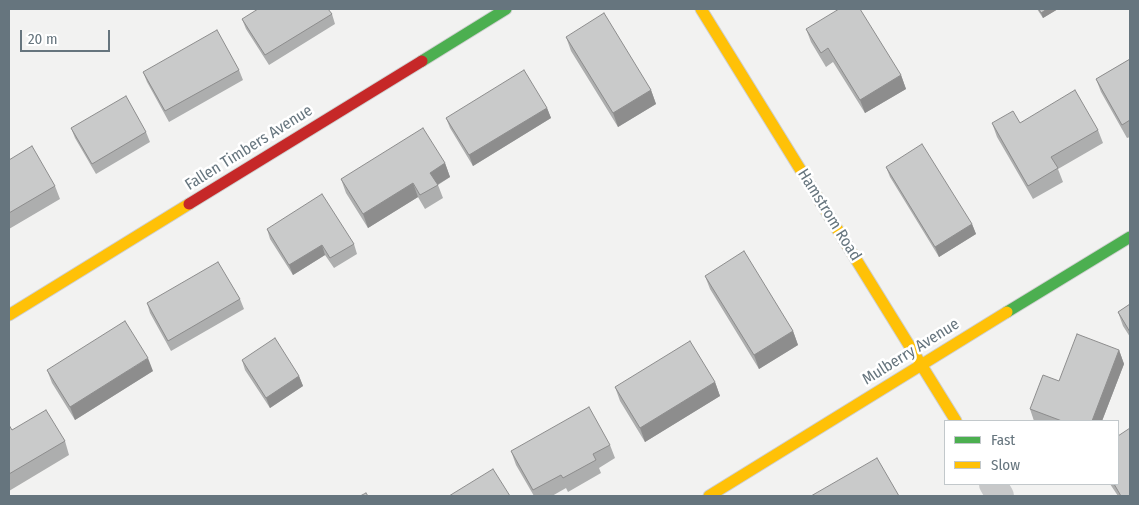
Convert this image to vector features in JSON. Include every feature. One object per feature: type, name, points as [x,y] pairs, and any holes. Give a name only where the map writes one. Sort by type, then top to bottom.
[{"type":"street","name":"Fallen Timbers Avenue","points":[[9,315],[506,9]]},
{"type":"street","name":"Hamstrom Road","points":[[701,9],[922,363],[955,420]]},
{"type":"street","name":"Mulberry Avenue","points":[[709,496],[922,363],[1130,237]]},
{"type":"street","points":[[994,485],[1000,496]]},
{"type":"building","points":[[258,9],[328,9],[332,14],[265,55],[242,19]]},
{"type":"building","points":[[839,9],[860,9],[901,75],[860,100],[828,48],[821,53],[806,29]]},
{"type":"building","points":[[1039,9],[1047,9],[1041,13]]},
{"type":"building","points":[[604,13],[651,90],[613,113],[566,37]]},
{"type":"building","points":[[217,30],[239,70],[165,111],[143,72]]},
{"type":"building","points":[[1130,59],[1130,120],[1122,125],[1096,79]]},
{"type":"building","points":[[524,70],[547,108],[469,155],[446,118]]},
{"type":"building","points":[[1075,90],[1098,130],[1051,157],[1058,168],[1028,186],[992,123],[1013,111],[1020,123]]},
{"type":"building","points":[[126,96],[146,132],[92,164],[71,128]]},
{"type":"building","points":[[423,128],[445,163],[430,173],[438,185],[420,195],[413,183],[363,214],[341,179]]},
{"type":"building","points":[[922,144],[972,224],[935,247],[886,167]]},
{"type":"building","points":[[32,146],[55,186],[9,213],[9,160]]},
{"type":"building","points":[[322,194],[354,244],[330,258],[322,245],[289,265],[267,229]]},
{"type":"building","points":[[744,251],[793,331],[754,355],[705,276]]},
{"type":"building","points":[[218,262],[240,299],[168,341],[147,303]]},
{"type":"building","points":[[1130,304],[1130,332],[1118,312]]},
{"type":"building","points":[[125,321],[148,358],[70,407],[47,370]]},
{"type":"building","points":[[1077,334],[1119,350],[1092,420],[1059,420],[1030,409],[1043,375],[1059,381]]},
{"type":"building","points":[[275,338],[299,376],[266,398],[242,360]]},
{"type":"building","points":[[690,341],[715,382],[640,428],[615,387]]},
{"type":"building","points":[[589,407],[610,445],[593,454],[596,460],[563,478],[561,475],[533,490],[511,451]]},
{"type":"building","points":[[46,410],[65,441],[9,474],[9,425],[12,430]]},
{"type":"building","points":[[1130,428],[1130,496],[1121,496],[1115,485],[1119,485],[1119,435]]},
{"type":"building","points":[[877,458],[899,496],[811,496]]},
{"type":"building","points":[[493,469],[510,496],[449,496]]},
{"type":"traffic: fast","points":[[422,61],[506,9]]},
{"type":"traffic: fast","points":[[1007,312],[1130,237]]},
{"type":"traffic: slow","points":[[701,9],[955,420]]},
{"type":"traffic: slow","points":[[9,315],[189,204]]},
{"type":"traffic: slow","points":[[709,496],[1007,312]]},
{"type":"traffic: jam","points":[[189,204],[422,61]]}]
